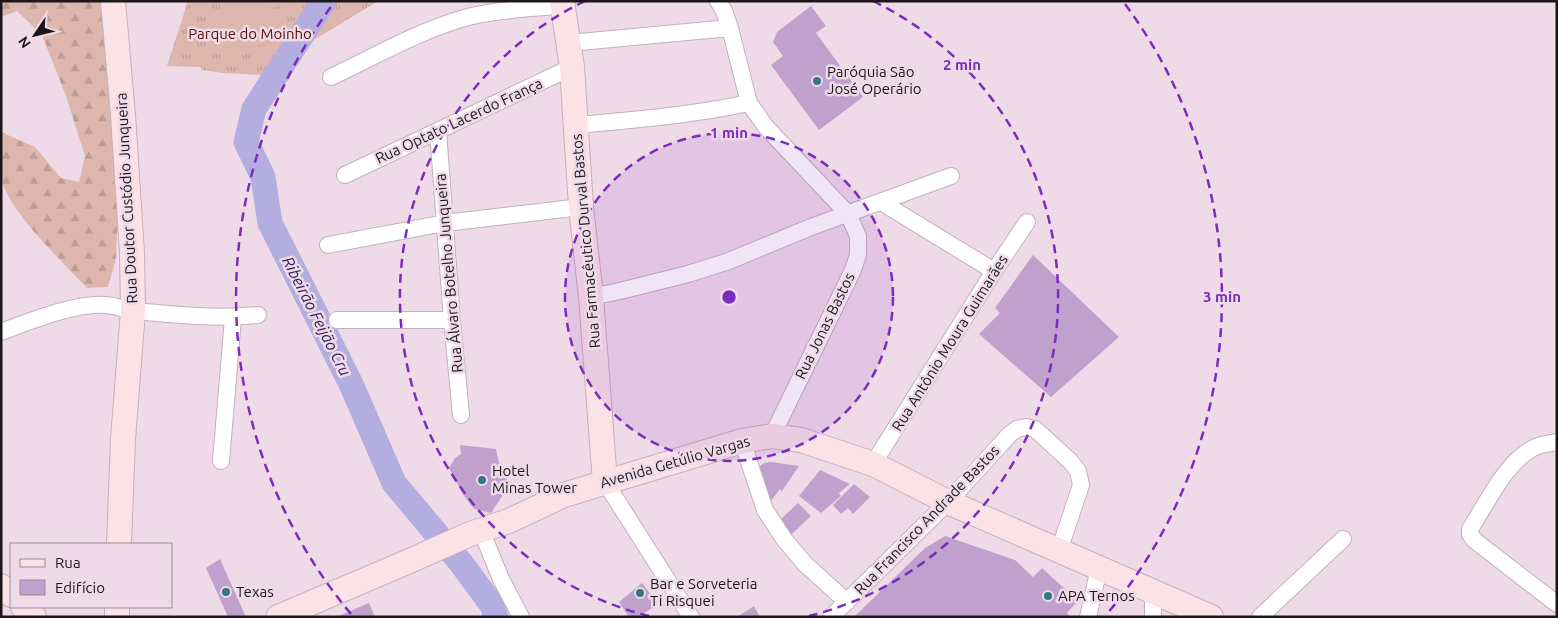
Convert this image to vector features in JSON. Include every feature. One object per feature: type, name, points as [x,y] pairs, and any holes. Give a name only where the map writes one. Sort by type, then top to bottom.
[{"type":"main road","name":"Rua Doutor Custódio Junqueira","points":[[113,1],[132,244],[133,310],[123,439],[119,543]]},
{"type":"main road","name":"Rua Farmacêutico Durval Bastos","points":[[563,3],[572,67],[581,207],[591,296],[605,482]]},
{"type":"main road","name":"Avenida Getúlio Vargas","points":[[278,617],[405,564],[475,532],[509,521],[564,495],[742,441],[772,436],[801,440],[873,464],[948,502],[1211,617]]},
{"type":"main road","points":[[24,608],[34,617]]},
{"type":"street","points":[[577,125],[661,118],[749,103],[730,28],[718,1]]},
{"type":"street","points":[[332,77],[434,28],[469,17],[563,3]]},
{"type":"street","points":[[569,43],[730,28]]},
{"type":"street","name":"Rua Optato Lacerdo França","points":[[345,175],[572,67]]},
{"type":"street","name":"Rua Jonas Bastos","points":[[749,103],[766,126],[848,214],[858,236],[858,255],[854,270],[772,436]]},
{"type":"street","name":"Rua Álvaro Botelho Junqueira","points":[[438,131],[461,415]]},
{"type":"street","points":[[591,296],[620,291],[688,274],[729,261],[951,176]]},
{"type":"street","points":[[881,202],[994,271]]},
{"type":"street","points":[[328,245],[445,223],[581,207]]},
{"type":"street","name":"Rua Antônio Moura Guimarães","points":[[873,464],[994,271],[1028,222]]},
{"type":"street","points":[[1,332],[74,308],[105,305],[133,310],[233,318],[258,315]]},
{"type":"street","points":[[221,461],[233,318]]},
{"type":"street","points":[[337,320],[452,320]]},
{"type":"street","name":"Rua Francisco Andrade Bastos","points":[[831,617],[948,502],[1010,434],[1017,429],[1026,427],[1035,429],[1070,460],[1078,471],[1081,486],[1059,551]]},
{"type":"street","points":[[742,441],[765,510],[784,539],[805,564],[847,602]]},
{"type":"street","points":[[1557,442],[1538,446],[1518,457],[1470,529],[1470,534],[1474,540],[1557,604]]},
{"type":"street","points":[[605,482],[691,617]]},
{"type":"street","points":[[475,532],[521,617]]},
{"type":"street","points":[[1260,617],[1343,539]]},
{"type":"street","points":[[1088,617],[1099,568]]},
{"type":"street","points":[[1153,617],[1154,593]]},
{"type":"green space","points":[[1,1],[100,1],[107,47],[118,206],[116,258],[108,287],[87,288],[28,224],[8,196],[2,182],[1,132],[35,147],[61,178],[79,182],[85,156],[66,96],[42,35],[17,11],[1,17]]},
{"type":"green space","name":"Parque do Moinho","points":[[188,1],[378,1],[273,65],[263,75],[223,73],[202,70],[201,67],[167,66]]},
{"type":"green space","points":[[223,1],[282,1],[282,6],[225,13]]},
{"type":"green space","name":"Parque do Moinho","points":[[279,9],[281,43],[223,48],[218,15]]},
{"type":"building","name":"Paróquia São José Operário","points":[[811,6],[826,26],[816,33],[863,97],[819,130],[771,65],[783,56],[773,42],[777,32]]},
{"type":"building","points":[[1033,255],[1119,337],[1051,397],[979,334],[1000,313],[995,308]]},
{"type":"building","name":"Hotel Minas Tower","points":[[460,445],[496,449],[506,478],[511,483],[491,513],[474,509],[462,493],[449,468],[455,458],[461,454]]},
{"type":"building","points":[[771,462],[799,466],[782,491],[780,489],[770,502],[758,468],[764,463]]},
{"type":"building","points":[[820,470],[850,484],[839,493],[841,496],[821,513],[799,496]]},
{"type":"building","points":[[854,484],[870,497],[853,514],[848,508],[841,514],[833,505]]},
{"type":"building","points":[[798,503],[811,516],[791,535],[778,522]]},
{"type":"building","points":[[945,536],[1015,560],[1033,577],[1042,568],[1078,601],[1067,613],[1071,617],[854,617],[925,548]]},
{"type":"building","name":"Texas","points":[[220,559],[246,617],[228,617],[206,568]]},
{"type":"building","name":"Bar e Sorveteria Ti Risquei","points":[[642,583],[658,604],[638,617],[629,617],[619,602]]},
{"type":"building","points":[[369,603],[375,617],[336,617]]},
{"type":"building","points":[[754,606],[760,617],[737,617]]},
{"type":"waterway","name":"Ribeirão Feijão Cru","points":[[324,1],[254,109],[246,142],[263,177],[270,223],[351,384],[394,483],[461,563],[492,605],[496,617]]},
{"type":"place","name":"Paróquia São José Operário","points":[[817,81]]},
{"type":"place","name":"Hotel Minas Tower","points":[[482,480]]},
{"type":"place","name":"Texas","points":[[226,592]]},
{"type":"place","name":"Bar e Sorveteria Ti Risquei","points":[[640,593]]},
{"type":"place","name":"APA Ternos","points":[[1048,596]]}]
